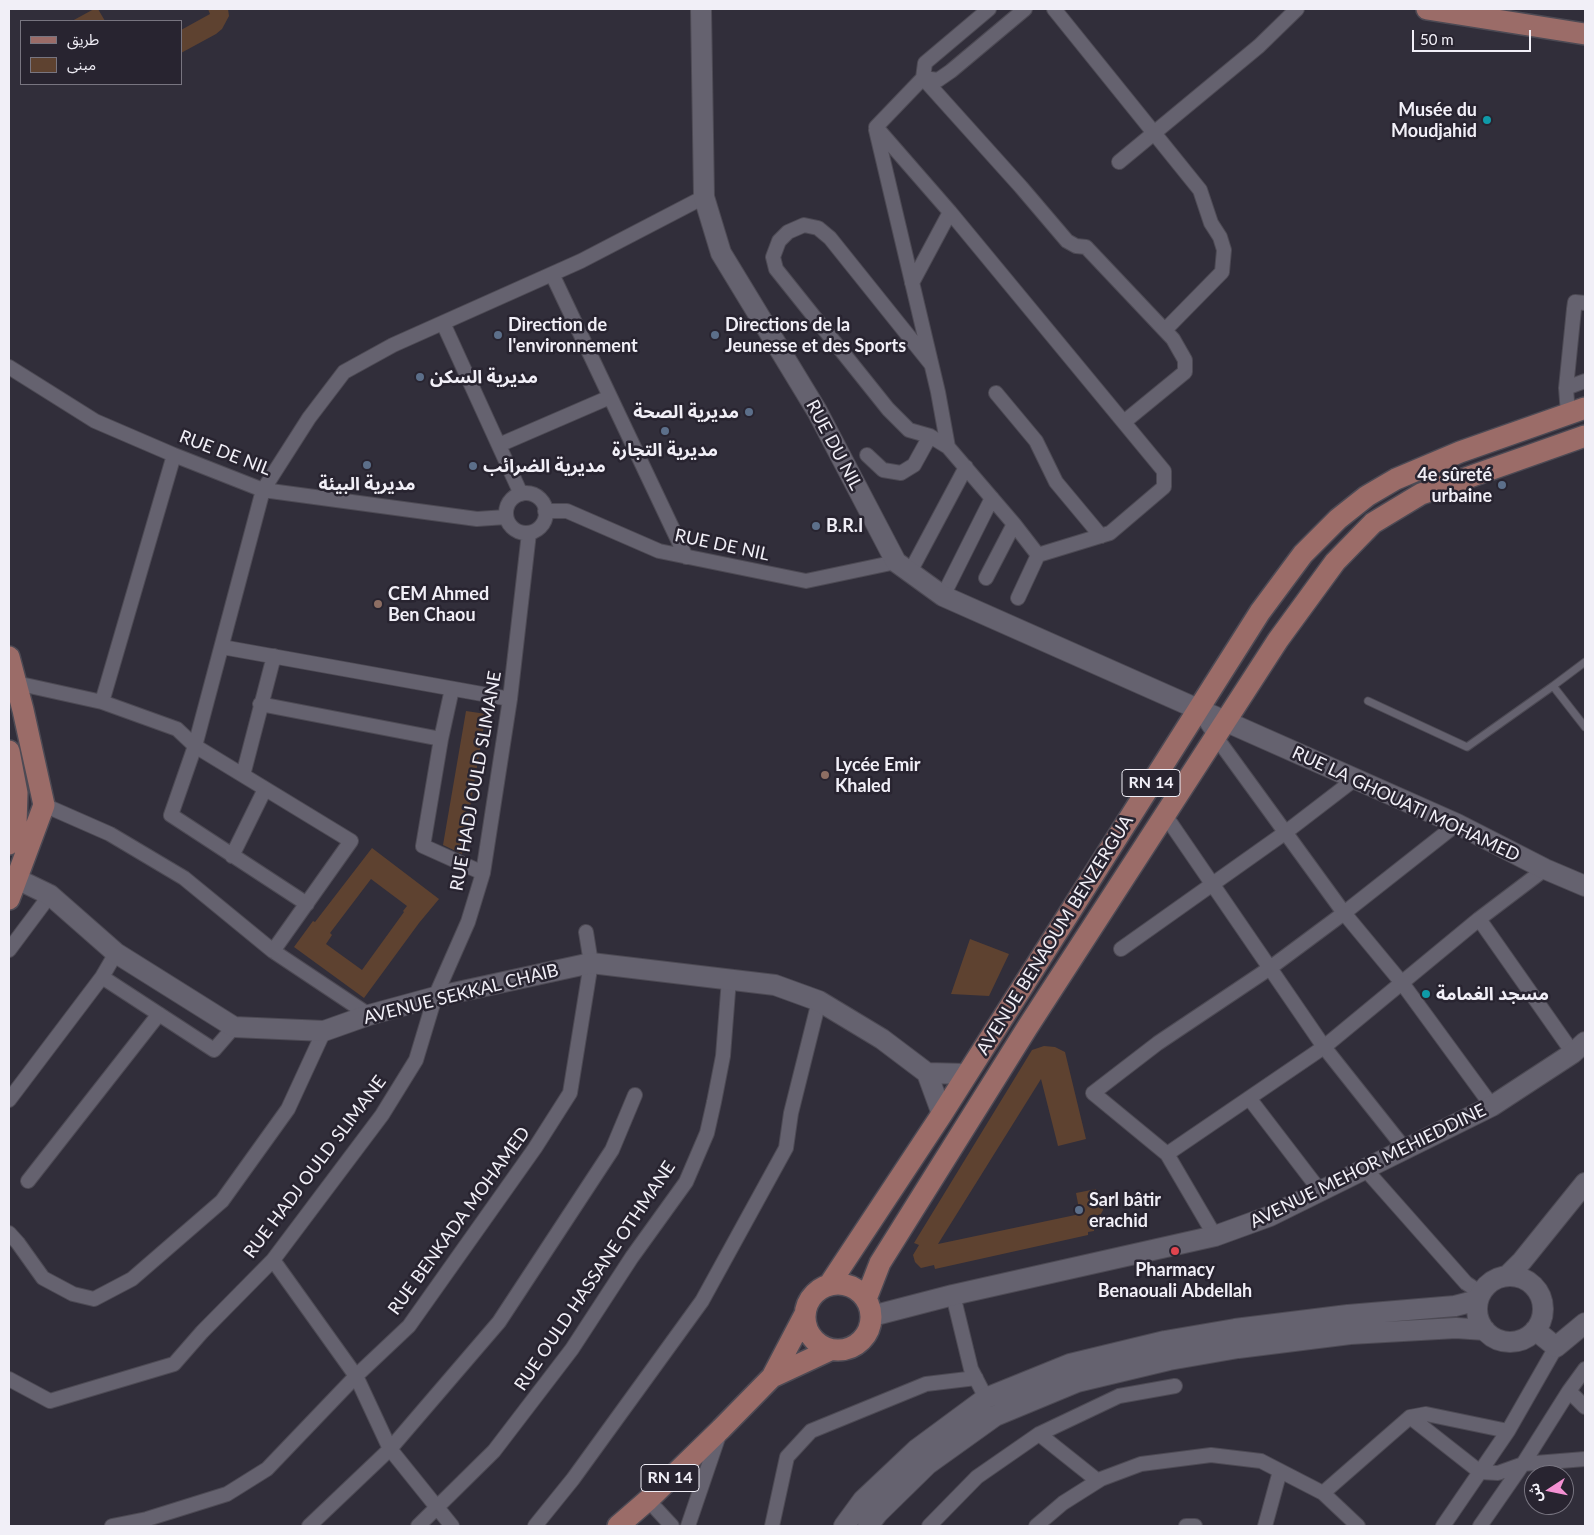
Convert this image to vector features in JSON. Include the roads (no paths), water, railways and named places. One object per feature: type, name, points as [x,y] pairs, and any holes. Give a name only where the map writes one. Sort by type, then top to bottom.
[{"type":"main road","points":[[1427,9],[1585,34]]},
{"type":"main road","name":"AVENUE BENAOUM BENZERGUA","points":[[829,1285],[942,1114],[1260,612],[1303,554],[1338,519],[1367,496],[1396,478],[1460,452],[1577,411]]},
{"type":"main road","name":"AVENUE BENAOUM BENZERGUA","points":[[869,1307],[880,1263],[1022,1036],[1278,640],[1335,562],[1373,523],[1421,494],[1585,436]]},
{"type":"main road","points":[[9,657],[12,683],[44,805],[13,878],[9,899]]},
{"type":"main road","points":[[9,751],[17,793],[16,824],[9,844]]},
{"type":"main road","points":[[829,1285],[846,1285],[854,1288],[869,1307],[870,1328],[864,1339],[854,1347],[842,1351],[830,1350],[819,1345],[811,1337],[806,1326],[805,1314],[807,1304],[820,1289],[829,1285]]},
{"type":"main road","name":"RN 14","points":[[618,1526],[648,1500],[772,1377],[805,1314]]},
{"type":"main road","name":"RN 14","points":[[772,1377],[830,1350]]},
{"type":"street","name":"RUE DU NIL","points":[[701,9],[704,198],[721,253],[817,411],[903,567],[943,596],[1198,709]]},
{"type":"street","points":[[876,127],[923,78],[925,63],[989,9]]},
{"type":"street","points":[[923,78],[938,80],[1025,9]]},
{"type":"street","points":[[1054,9],[1200,190],[1210,223],[1220,237],[1224,250],[1222,272],[1165,330]]},
{"type":"street","points":[[1119,162],[1259,46],[1297,9]]},
{"type":"street","points":[[923,78],[1022,187],[1067,242],[1076,246],[1086,247],[1174,339],[1185,360],[1185,372],[1124,422]]},
{"type":"street","points":[[876,127],[950,212],[1164,471],[1164,486],[1110,533],[1038,556],[1018,598]]},
{"type":"street","points":[[876,127],[931,364],[948,447]]},
{"type":"street","points":[[307,904],[171,815],[195,746],[263,490],[309,418],[344,372],[393,344],[581,261],[704,198]]},
{"type":"street","points":[[912,283],[950,212]]},
{"type":"street","points":[[931,364],[830,238],[818,228],[804,226],[788,232],[779,241],[773,257],[776,269],[888,409],[909,430],[930,436],[948,447],[1014,524],[1038,556]]},
{"type":"street","points":[[552,274],[686,557]]},
{"type":"street","points":[[1577,411],[1566,388],[1575,302],[1585,304]]},
{"type":"street","points":[[443,323],[520,494]]},
{"type":"street","name":"RUE DE NIL","points":[[9,367],[95,420],[174,455],[263,490],[477,519],[506,517]]},
{"type":"street","points":[[1566,388],[1585,381]]},
{"type":"street","points":[[996,393],[1036,441],[1056,482],[1100,536]]},
{"type":"street","points":[[499,445],[610,396]]},
{"type":"street","points":[[867,455],[883,470],[901,473],[914,465],[930,436]]},
{"type":"street","points":[[102,702],[174,455]]},
{"type":"street","points":[[903,567],[966,468]]},
{"type":"street","points":[[527,493],[538,498],[543,503],[545,511],[544,521],[540,527],[529,533],[522,533],[516,530],[511,526],[506,517],[506,507],[514,496],[520,494],[527,493]]},
{"type":"street","points":[[943,596],[992,498]]},
{"type":"street","name":"RUE DE NIL","points":[[545,511],[567,511],[659,551],[806,581],[903,567]]},
{"type":"street","points":[[986,578],[1014,524]]},
{"type":"street","name":"RUE HADJ OULD SLIMANE","points":[[9,1379],[50,1401],[174,1364],[202,1332],[273,1260],[382,1115],[416,1060],[435,996],[468,922],[483,873],[510,700],[529,533]]},
{"type":"street","points":[[222,647],[510,700]]},
{"type":"street","points":[[242,775],[274,656]]},
{"type":"street","points":[[12,683],[102,702],[177,729],[195,746],[351,841],[273,951]]},
{"type":"street","points":[[452,689],[441,739],[423,846],[483,873]]},
{"type":"street","points":[[260,704],[441,739]]},
{"type":"street","name":"RUE LA GHOUATI MOHAMED","points":[[1198,709],[1222,729],[1355,779],[1457,824],[1545,869],[1585,886]]},
{"type":"street","points":[[1222,729],[1286,832],[1344,913],[1402,983],[1492,1106]]},
{"type":"street","points":[[1121,948],[1286,832],[1355,779]]},
{"type":"street","points":[[232,856],[265,789]]},
{"type":"street","points":[[44,805],[110,834],[184,878],[273,951],[369,1015]]},
{"type":"street","points":[[1165,815],[1324,1047],[1405,1149]]},
{"type":"street","points":[[1215,1236],[1166,1154],[1093,1093],[1158,1043],[1270,968],[1344,913],[1457,824]]},
{"type":"street","points":[[1166,1154],[1324,1047],[1479,919],[1545,869]]},
{"type":"street","name":"AVENUE SEKKAL CHAIB","points":[[13,878],[50,895],[116,953],[234,1027],[324,1031],[369,1015],[435,996],[591,963],[775,985],[819,1001],[882,1039],[927,1073]]},
{"type":"street","points":[[9,950],[50,895]]},
{"type":"street","points":[[1479,919],[1579,1048]]},
{"type":"street","name":"RUE BENKADA MOHAMED","points":[[112,1526],[147,1519],[228,1494],[267,1469],[356,1376],[408,1326],[535,1148],[570,1093],[591,963],[586,932]]},
{"type":"street","points":[[9,1100],[102,977],[116,953]]},
{"type":"street","points":[[102,977],[214,1050],[234,1027]]},
{"type":"street","name":"RUE OULD HASSANE OTHMANE","points":[[418,1526],[494,1451],[572,1349],[632,1257],[686,1182],[707,1133],[714,1102],[723,1056],[729,979]]},
{"type":"street","points":[[536,1526],[573,1479],[702,1301],[786,1148],[791,1113],[819,1001]]},
{"type":"street","points":[[28,1182],[159,1014]]},
{"type":"street","points":[[9,1233],[43,1278],[73,1294],[94,1299],[132,1278],[222,1201],[288,1109],[324,1031]]},
{"type":"street","name":"AVENUE MEHOR MEHIEDDINE","points":[[869,1307],[952,1295],[1215,1236],[1270,1216],[1492,1106],[1579,1048]]},
{"type":"street","points":[[942,1114],[927,1073],[967,1074]]},
{"type":"street","points":[[309,1526],[390,1449],[499,1322],[612,1150],[635,1095]]},
{"type":"street","points":[[1249,1098],[1321,1192]]},
{"type":"street","points":[[1366,1170],[1466,1283],[1480,1296]]},
{"type":"street","points":[[1507,1276],[1522,1261],[1585,1183]]},
{"type":"street","points":[[273,1260],[356,1376],[390,1449],[452,1526]]},
{"type":"street","points":[[844,1526],[863,1500],[917,1449],[986,1398],[1070,1364],[1165,1341],[1235,1329],[1348,1315],[1456,1306],[1480,1296],[1492,1281],[1507,1276],[1517,1276],[1526,1280],[1539,1293],[1543,1312],[1540,1322],[1535,1330],[1520,1340],[1510,1342],[1501,1340],[1485,1330],[1478,1316],[1480,1296]]},
{"type":"street","points":[[952,1295],[971,1369],[986,1398]]},
{"type":"street","points":[[1443,1526],[1508,1431],[1556,1347],[1585,1323]]},
{"type":"street","points":[[868,1526],[878,1513],[928,1464],[995,1416],[1077,1382],[1168,1360],[1238,1348],[1350,1334],[1456,1328],[1485,1330]]},
{"type":"street","points":[[1535,1330],[1556,1347]]},
{"type":"street","points":[[1480,1526],[1523,1464],[1569,1391],[1583,1375]]},
{"type":"street","points":[[772,1526],[787,1457],[811,1431],[926,1384],[976,1378]]},
{"type":"street","points":[[929,1526],[977,1477],[1039,1434],[1119,1396],[1175,1386]]},
{"type":"street","points":[[1569,1391],[1585,1407]]},
{"type":"street","points":[[1323,1493],[1410,1417],[1426,1414],[1508,1431]]},
{"type":"street","points":[[1410,1417],[1480,1472],[1498,1473],[1523,1464],[1585,1459]]},
{"type":"street","points":[[688,1526],[721,1429]]},
{"type":"street","points":[[1039,1434],[1098,1482]]},
{"type":"street","points":[[1036,1526],[1063,1503],[1098,1482],[1141,1464],[1212,1455],[1261,1461],[1323,1493],[1358,1526]]},
{"type":"street","points":[[1265,1526],[1280,1471]]},
{"type":"street","points":[[648,1500],[672,1526]]},
{"type":"street","points":[[1186,1526],[1195,1526]]},
{"type":"lane","points":[[1368,701],[1467,747],[1585,662]]},
{"type":"lane","points":[[1553,686],[1585,727]]},
{"type":"place","name":"Musée du Moudjahid","points":[[1487,120]]},
{"type":"place","name":"Direction de l'environnement","points":[[498,335]]},
{"type":"place","name":"Directions de la Jeunesse et des Sports","points":[[715,335]]},
{"type":"place","name":"مديرية السكن","points":[[420,377]]},
{"type":"place","name":"مديرية الصحة","points":[[749,412]]},
{"type":"place","name":"مديرية التجارة","points":[[665,431]]},
{"type":"place","name":"مديرية البيئة","points":[[367,465]]},
{"type":"place","name":"مديرية الضرائب","points":[[473,466]]},
{"type":"place","name":"4e sûreté urbaine","points":[[1502,485]]},
{"type":"place","name":"B.R.I","points":[[816,526]]},
{"type":"place","name":"CEM Ahmed Ben Chaou","points":[[378,604]]},
{"type":"place","name":"Lycée Emir Khaled","points":[[825,775]]},
{"type":"place","name":"مسجد الغمامة","points":[[1426,994]]},
{"type":"place","name":"Sarl bâtir erachid","points":[[1079,1210]]},
{"type":"place","name":"Pharmacy Benaouali Abdellah","points":[[1175,1251]]}]
